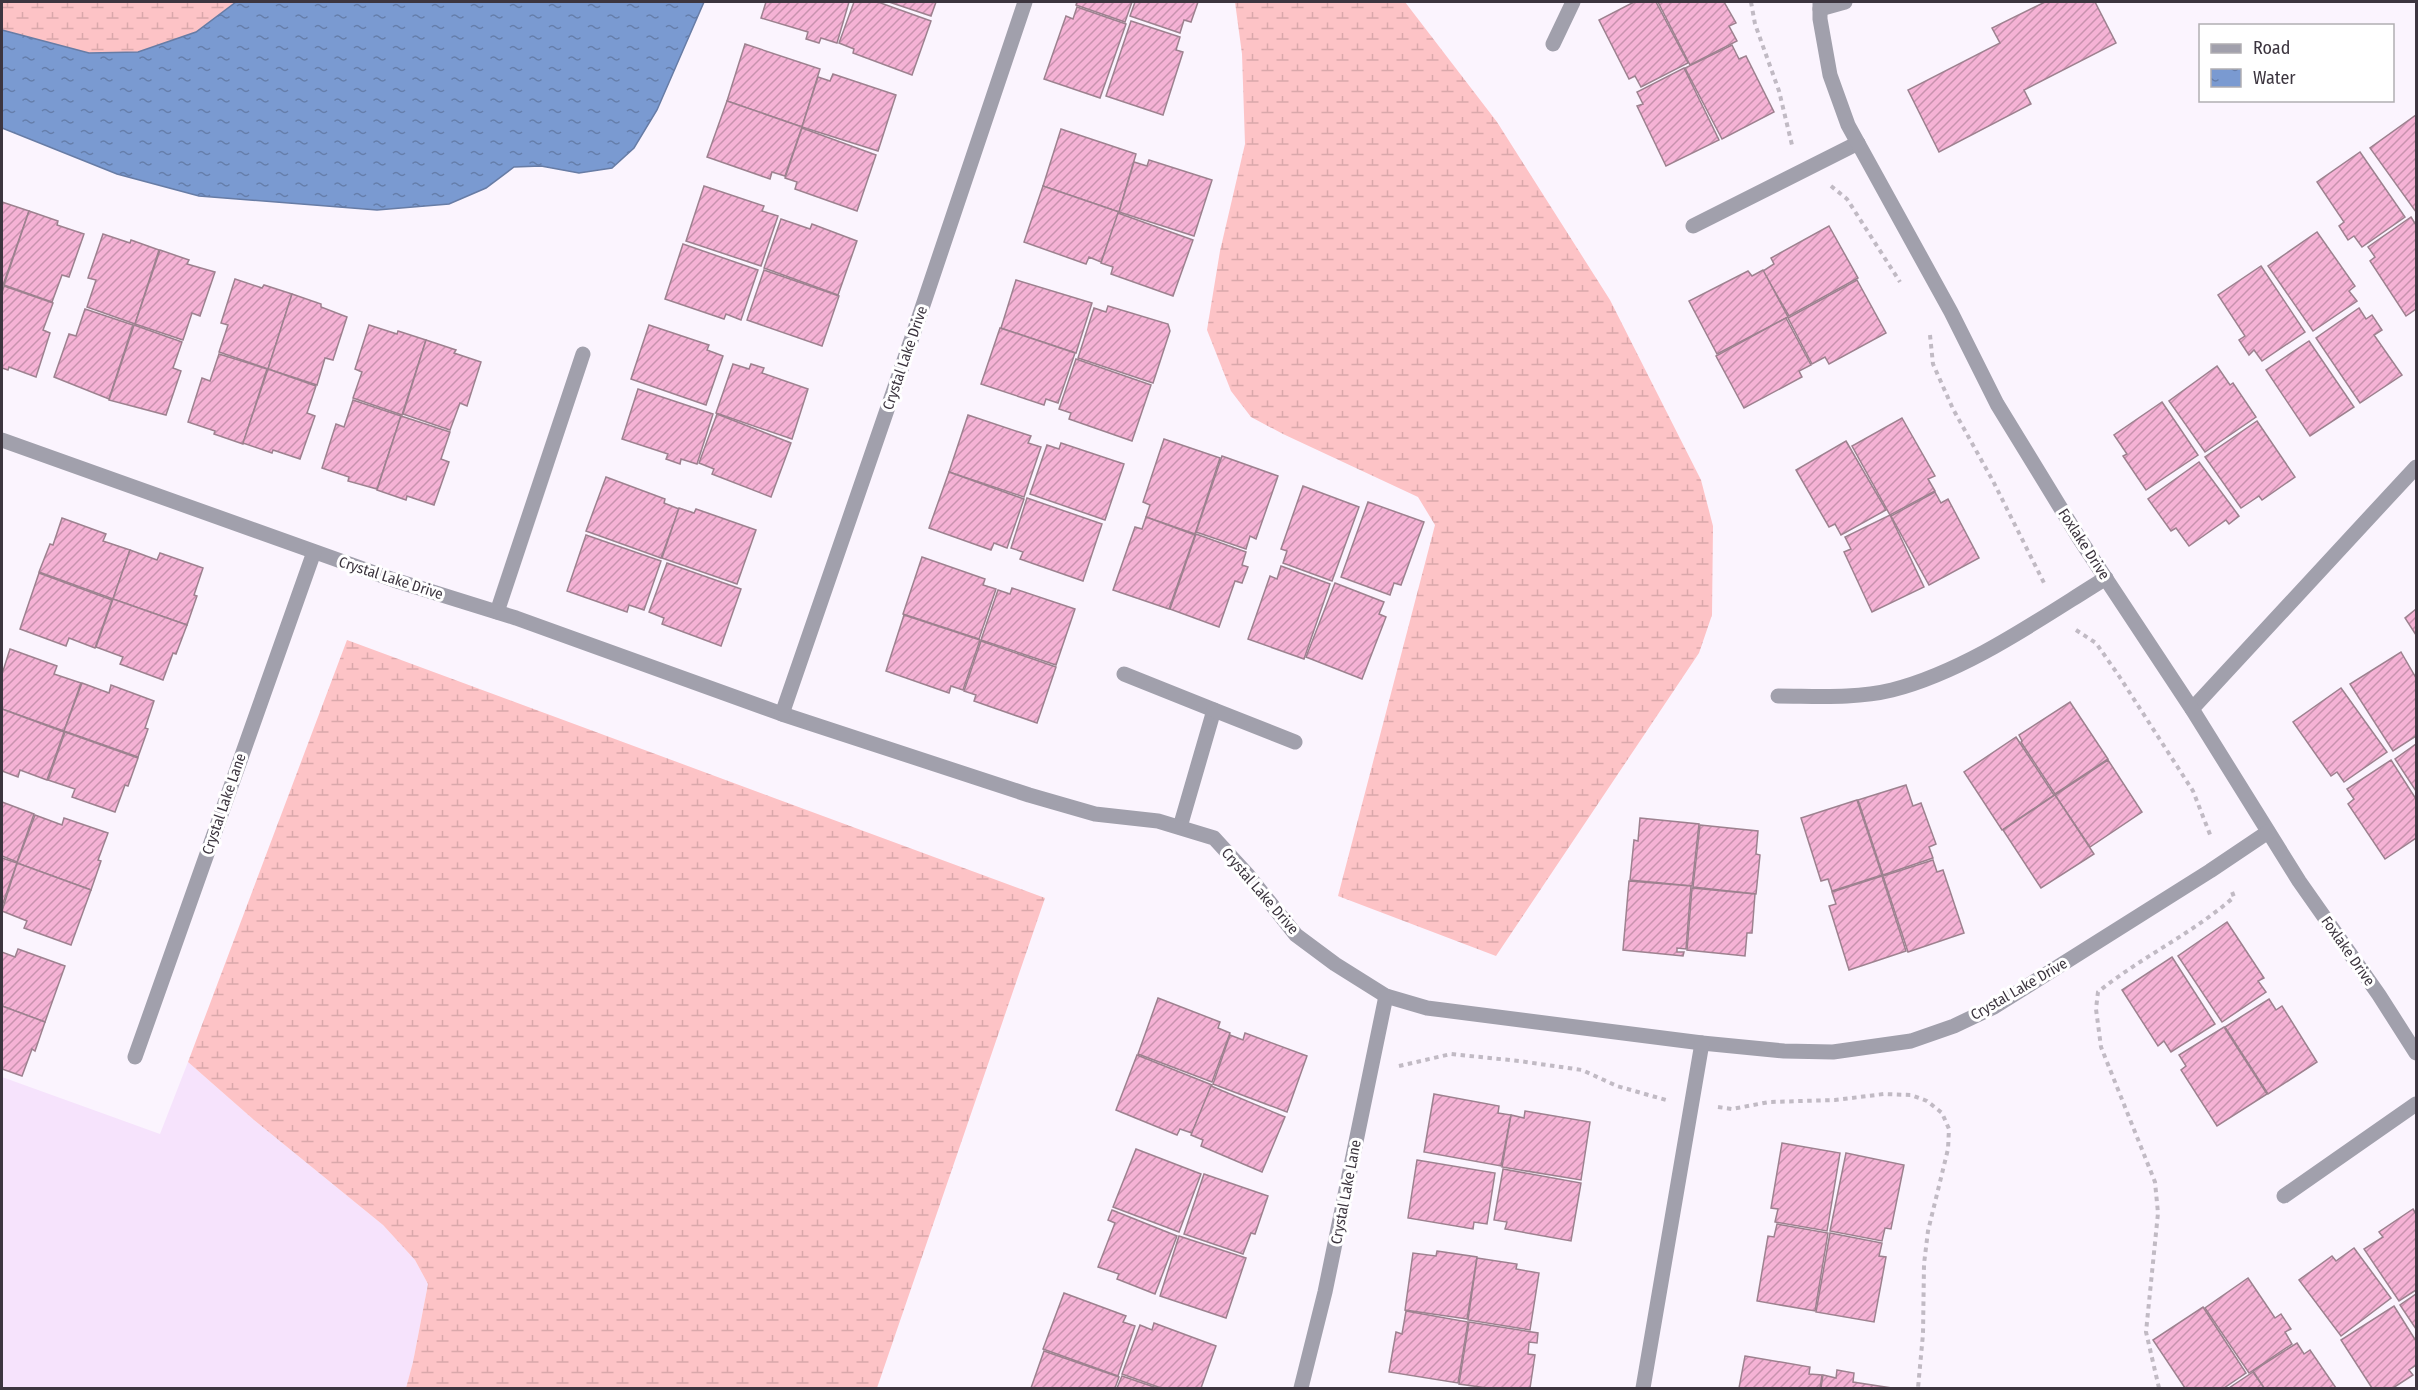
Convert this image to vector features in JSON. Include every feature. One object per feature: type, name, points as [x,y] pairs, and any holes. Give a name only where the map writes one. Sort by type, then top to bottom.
[{"type":"street","name":"Crystal Lake Drive","points":[[782,714],[917,323],[1024,2]]},
{"type":"street","points":[[1553,44],[1573,2]]},
{"type":"street","points":[[1820,5],[1845,2]]},
{"type":"street","name":"Foxlake Drive","points":[[1820,5],[1830,75],[1848,125],[1951,312],[1997,405],[2299,881],[2379,995],[2416,1053]]},
{"type":"street","points":[[1693,226],[1858,143]]},
{"type":"street","points":[[497,612],[583,354]]},
{"type":"street","name":"Crystal Lake Drive","points":[[2,440],[314,552],[497,612],[782,714],[1029,795],[1095,814],[1158,821],[1214,838],[1247,874],[1296,935],[1335,964],[1386,996],[1427,1008],[1702,1043],[1784,1051],[1833,1052],[1911,1041],[1953,1026],[1995,1007],[2268,832]]},
{"type":"street","points":[[2192,709],[2416,467]]},
{"type":"street","name":"Crystal Lake Lane","points":[[135,1057],[314,552]]},
{"type":"street","points":[[1778,696],[1848,696],[1892,690],[1961,664],[2106,578]]},
{"type":"street","points":[[1124,674],[1295,742]]},
{"type":"street","points":[[1180,827],[1214,710]]},
{"type":"street","name":"Crystal Lake Lane","points":[[1301,1389],[1325,1292],[1386,996]]},
{"type":"street","points":[[1643,1389],[1702,1043]]},
{"type":"street","points":[[2284,1196],[2416,1104]]},
{"type":"path","points":[[1751,2],[1755,24],[1779,92],[1795,155],[1847,199],[1904,288]]},
{"type":"path","points":[[1929,327],[1933,364],[1953,409],[1993,481],[2045,586],[2070,625],[2096,643],[2187,781],[2193,791],[2234,897],[2212,916],[2120,974],[2098,992],[2096,1009],[2101,1047],[2155,1182],[2158,1212],[2146,1332],[2159,1389]]},
{"type":"path","points":[[1373,1059],[1398,1067],[1451,1054],[1519,1061],[1582,1070],[1617,1086],[1666,1100],[1731,1109],[1769,1102],[1835,1100],[1884,1094],[1911,1095],[1927,1101],[1942,1113],[1949,1129],[1948,1149],[1928,1231],[1924,1264],[1923,1334],[1918,1389]]},
{"type":"shaded area","points":[[188,1062],[254,1120],[383,1225],[415,1260],[428,1284],[406,1388],[2,1388],[2,1077],[160,1134]]},
{"type":"green space","points":[[2,2],[236,2],[196,32],[138,52],[89,53],[2,30]]},
{"type":"green space","points":[[1235,2],[1405,2],[1497,122],[1610,300],[1701,480],[1713,526],[1712,615],[1699,653],[1496,956],[1338,896],[1435,525],[1418,497],[1251,417],[1231,391],[1207,330],[1220,251],[1245,144],[1242,54]]},
{"type":"green space","points":[[347,640],[1045,898],[877,1388],[406,1388],[428,1284],[415,1260],[383,1225],[254,1120],[188,1062]]},
{"type":"water","points":[[236,2],[704,2],[657,110],[634,148],[612,168],[579,173],[541,166],[514,167],[486,188],[449,204],[377,210],[199,196],[117,174],[2,128],[2,30],[89,53],[138,52],[196,32]]},
{"type":"building","points":[[766,2],[849,2],[837,43],[821,38],[819,43],[806,39],[808,32],[761,18]]},
{"type":"building","points":[[854,2],[878,2],[931,21],[912,75],[853,53],[854,49],[839,43]]},
{"type":"building","points":[[889,2],[936,2],[931,16]]},
{"type":"building","points":[[1077,2],[1132,2],[1125,22],[1076,5]]},
{"type":"building","points":[[1135,2],[1198,2],[1191,22],[1184,20],[1180,33],[1130,16]]},
{"type":"building","points":[[1634,2],[1656,2],[1688,63],[1641,87],[1635,76],[1629,79],[1599,20]]},
{"type":"building","points":[[1658,2],[1724,2],[1736,23],[1729,26],[1737,41],[1690,65]]},
{"type":"building","points":[[2045,2],[2095,2],[2116,43],[2024,90],[2031,104],[1939,152],[1908,90],[2000,43],[1992,28]]},
{"type":"building","points":[[1077,7],[1126,24],[1100,98],[1044,79],[1066,16],[1073,19]]},
{"type":"building","points":[[1131,21],[1180,37],[1176,50],[1183,52],[1163,115],[1106,96]]},
{"type":"building","points":[[745,44],[820,69],[802,127],[727,101]]},
{"type":"building","points":[[1732,45],[1739,59],[1746,56],[1774,112],[1722,139],[1685,68]]},
{"type":"building","points":[[1684,68],[1719,140],[1666,166],[1637,106],[1643,104],[1637,92]]},
{"type":"building","points":[[833,74],[896,95],[878,151],[802,127],[818,77],[830,81]]},
{"type":"building","points":[[727,101],[802,127],[785,176],[772,172],[770,179],[707,157]]},
{"type":"building","points":[[2416,115],[2416,212],[2370,148]]},
{"type":"building","points":[[802,128],[876,155],[857,211],[795,189],[797,182],[785,178]]},
{"type":"building","points":[[1061,129],[1136,154],[1119,212],[1043,186]]},
{"type":"building","points":[[2360,152],[2405,217],[2362,247],[2354,236],[2348,240],[2339,226],[2344,222],[2317,182]]},
{"type":"building","points":[[1149,160],[1212,180],[1194,236],[1119,212],[1134,162],[1147,166]]},
{"type":"building","points":[[704,186],[764,206],[762,211],[778,216],[761,266],[686,241]]},
{"type":"building","points":[[1043,186],[1119,212],[1101,262],[1089,257],[1086,264],[1024,242]]},
{"type":"building","points":[[2,202],[29,211],[3,285],[2,285]]},
{"type":"building","points":[[29,211],[58,221],[57,225],[84,234],[69,277],[62,275],[52,302],[4,285]]},
{"type":"building","points":[[1118,213],[1193,240],[1173,296],[1111,274],[1113,267],[1101,263]]},
{"type":"building","points":[[2411,217],[2416,225],[2416,309],[2406,316],[2370,261],[2375,257],[2368,247]]},
{"type":"building","points":[[781,219],[810,229],[812,224],[857,241],[838,295],[764,268]]},
{"type":"building","points":[[1829,226],[1858,278],[1789,316],[1763,271],[1774,264],[1771,258]]},
{"type":"building","points":[[2317,232],[2355,286],[2349,291],[2357,301],[2313,331],[2268,266]]},
{"type":"building","points":[[103,234],[130,243],[131,240],[159,250],[135,324],[87,307],[96,280],[88,278]]},
{"type":"building","points":[[683,244],[758,270],[741,320],[726,314],[724,319],[665,299]]},
{"type":"building","points":[[160,250],[189,260],[187,264],[215,272],[200,316],[192,313],[183,340],[135,324]]},
{"type":"building","points":[[2261,266],[2305,332],[2262,361],[2254,350],[2249,355],[2239,340],[2245,336],[2218,295]]},
{"type":"building","points":[[764,270],[839,296],[822,346],[747,320]]},
{"type":"building","points":[[1763,270],[1788,317],[1717,354],[1689,301],[1748,271],[1752,276]]},
{"type":"building","points":[[235,279],[262,288],[264,285],[292,294],[268,369],[219,352],[228,325],[221,323]]},
{"type":"building","points":[[1016,280],[1092,303],[1076,353],[1001,328]]},
{"type":"building","points":[[1857,280],[1886,333],[1829,364],[1825,357],[1812,364],[1788,318]]},
{"type":"building","points":[[4,286],[53,303],[43,330],[50,333],[36,377],[9,367],[8,370],[2,368],[2,293]]},
{"type":"building","points":[[292,294],[321,304],[321,307],[347,317],[333,360],[325,358],[317,385],[268,369]]},
{"type":"building","points":[[1108,306],[1168,324],[1170,331],[1153,383],[1078,358],[1094,308],[1106,312]]},
{"type":"building","points":[[2359,308],[2366,319],[2372,315],[2382,330],[2374,335],[2402,375],[2360,403],[2316,338]]},
{"type":"building","points":[[85,309],[133,325],[109,399],[54,377],[69,334],[76,336]]},
{"type":"building","points":[[1786,318],[1811,365],[1799,371],[1802,377],[1744,408],[1716,356]]},
{"type":"building","points":[[134,325],[182,342],[173,368],[181,371],[166,415],[109,400]]},
{"type":"building","points":[[369,325],[426,340],[402,415],[353,398],[362,372],[355,369]]},
{"type":"building","points":[[649,325],[709,345],[707,350],[723,356],[706,405],[631,379]]},
{"type":"building","points":[[1000,328],[1075,353],[1058,403],[1046,399],[1044,405],[981,384]]},
{"type":"building","points":[[426,340],[456,350],[454,353],[481,362],[467,406],[460,403],[450,430],[403,414]]},
{"type":"building","points":[[2309,341],[2354,407],[2310,436],[2266,370]]},
{"type":"building","points":[[219,354],[267,369],[243,444],[188,422],[202,378],[210,381]]},
{"type":"building","points":[[1076,359],[1151,385],[1132,441],[1069,419],[1071,413],[1059,409]]},
{"type":"building","points":[[733,364],[749,369],[751,364],[764,368],[762,373],[808,389],[792,439],[716,413]]},
{"type":"building","points":[[2217,366],[2230,385],[2233,383],[2256,417],[2205,452],[2169,401]]},
{"type":"building","points":[[268,369],[316,386],[307,413],[315,416],[300,459],[243,443]]},
{"type":"building","points":[[638,389],[713,414],[697,464],[681,459],[680,464],[666,459],[668,454],[622,439]]},
{"type":"building","points":[[353,400],[401,416],[377,489],[348,481],[349,477],[322,468],[336,424],[344,427]]},
{"type":"building","points":[[2162,402],[2198,455],[2146,490],[2123,456],[2127,454],[2114,435]]},
{"type":"building","points":[[717,414],[791,443],[771,497],[712,474],[714,469],[699,463]]},
{"type":"building","points":[[968,415],[1031,436],[1028,443],[1041,447],[1024,497],[949,472]]},
{"type":"building","points":[[401,416],[450,432],[441,459],[449,462],[434,505],[407,496],[406,500],[377,490]]},
{"type":"building","points":[[1902,418],[1935,476],[1928,479],[1935,491],[1890,515],[1852,446]]},
{"type":"building","points":[[2257,421],[2295,477],[2262,500],[2259,496],[2241,508],[2205,457]]},
{"type":"building","points":[[1164,439],[1220,458],[1195,534],[1146,517],[1150,505],[1143,502]]},
{"type":"building","points":[[1846,441],[1886,510],[1841,535],[1835,524],[1829,527],[1796,470]]},
{"type":"building","points":[[1061,443],[1124,464],[1105,520],[1030,494],[1047,445],[1059,449]]},
{"type":"building","points":[[1222,456],[1278,476],[1256,539],[1250,536],[1246,549],[1196,532]]},
{"type":"building","points":[[2199,462],[2239,516],[2229,524],[2226,520],[2189,546],[2176,528],[2171,531],[2148,499]]},
{"type":"building","points":[[949,472],[1024,499],[1007,548],[994,543],[991,550],[929,528]]},
{"type":"building","points":[[606,477],[665,499],[664,503],[679,509],[661,558],[586,531]]},
{"type":"building","points":[[1303,486],[1359,507],[1332,581],[1283,563],[1287,551],[1281,549]]},
{"type":"building","points":[[1935,492],[1941,503],[1948,499],[1979,558],[1929,585],[1891,516]]},
{"type":"building","points":[[1027,498],[1102,524],[1083,581],[1020,559],[1023,552],[1011,548]]},
{"type":"building","points":[[1368,502],[1424,522],[1401,585],[1394,583],[1390,595],[1341,577]]},
{"type":"building","points":[[679,508],[694,513],[696,509],[756,530],[737,584],[662,558]]},
{"type":"building","points":[[1890,515],[1924,587],[1872,612],[1844,552],[1851,549],[1845,537]]},
{"type":"building","points":[[1146,517],[1195,535],[1169,609],[1113,590],[1135,527],[1142,529]]},
{"type":"building","points":[[62,518],[106,534],[103,541],[130,550],[113,599],[39,572],[50,544],[53,545]]},
{"type":"building","points":[[1196,534],[1246,552],[1242,565],[1248,567],[1242,583],[1235,581],[1219,627],[1170,609]]},
{"type":"building","points":[[586,535],[661,561],[644,610],[629,605],[627,612],[567,591]]},
{"type":"building","points":[[130,550],[157,560],[160,553],[203,568],[187,625],[113,599]]},
{"type":"building","points":[[922,557],[985,579],[983,585],[996,589],[979,639],[903,614]]},
{"type":"building","points":[[667,563],[741,589],[721,646],[662,624],[664,618],[649,612]]},
{"type":"building","points":[[1281,566],[1330,584],[1304,659],[1248,639],[1270,576],[1277,579]]},
{"type":"building","points":[[39,573],[112,600],[95,648],[69,638],[66,646],[20,629]]},
{"type":"building","points":[[1335,583],[1384,602],[1379,614],[1386,617],[1362,679],[1306,657]]},
{"type":"building","points":[[1012,588],[1075,609],[1056,665],[981,640],[998,590],[1010,594]]},
{"type":"building","points":[[113,599],[187,625],[163,680],[120,664],[123,657],[96,647]]},
{"type":"building","points":[[2416,609],[2416,635],[2405,618]]},
{"type":"building","points":[[904,615],[980,640],[963,690],[951,686],[949,693],[886,671]]},
{"type":"building","points":[[981,641],[1056,667],[1037,723],[974,701],[976,695],[964,691]]},
{"type":"building","points":[[10,649],[57,666],[54,674],[81,683],[64,731],[2,709],[2,674]]},
{"type":"building","points":[[2401,652],[2416,678],[2416,736],[2393,751],[2350,684]]},
{"type":"building","points":[[82,683],[109,693],[111,685],[154,701],[145,728],[148,729],[138,757],[64,731]]},
{"type":"building","points":[[2341,688],[2387,752],[2344,782],[2337,772],[2331,776],[2293,722]]},
{"type":"building","points":[[2070,702],[2108,759],[2055,794],[2021,742],[2019,735]]},
{"type":"building","points":[[2,709],[64,732],[47,780],[20,770],[18,777],[2,771]]},
{"type":"building","points":[[65,732],[138,758],[115,812],[72,797],[75,789],[48,780]]},
{"type":"building","points":[[2016,737],[2054,795],[2002,830],[1964,772]]},
{"type":"building","points":[[2416,744],[2416,791],[2395,759]]},
{"type":"building","points":[[2108,760],[2142,812],[2090,847],[2055,795]]},
{"type":"building","points":[[2391,760],[2416,799],[2416,838],[2385,859],[2348,804],[2354,799],[2347,789]]},
{"type":"building","points":[[1906,785],[1913,806],[1921,803],[1936,844],[1929,847],[1933,858],[1883,875],[1858,800]]},
{"type":"building","points":[[2055,795],[2094,854],[2041,888],[2003,830]]},
{"type":"building","points":[[1857,800],[1882,875],[1832,891],[1828,879],[1821,881],[1801,818]]},
{"type":"building","points":[[2,802],[34,814],[17,862],[2,856]]},
{"type":"building","points":[[35,815],[62,825],[64,818],[108,833],[98,860],[101,861],[91,890],[17,863]]},
{"type":"building","points":[[1640,818],[1699,824],[1692,886],[1630,880],[1634,840],[1638,841]]},
{"type":"building","points":[[1700,825],[1758,831],[1756,854],[1760,855],[1756,894],[1693,887]]},
{"type":"building","points":[[2,858],[17,863],[2,906]]},
{"type":"building","points":[[1933,860],[1937,872],[1943,870],[1964,933],[1908,952],[1883,876]]},
{"type":"building","points":[[17,863],[91,890],[71,945],[24,928],[27,921],[2,911]]},
{"type":"building","points":[[1882,876],[1906,951],[1849,970],[1829,906],[1836,904],[1832,892]]},
{"type":"building","points":[[1629,881],[1691,886],[1686,949],[1677,948],[1677,952],[1684,952],[1683,956],[1623,950]]},
{"type":"building","points":[[1692,888],[1755,894],[1752,933],[1747,933],[1745,956],[1687,950]]},
{"type":"building","points":[[2227,922],[2264,978],[2258,981],[2266,992],[2222,1022],[2178,956]]},
{"type":"building","points":[[18,949],[65,966],[45,1022],[2,1006],[2,952],[15,957]]},
{"type":"building","points":[[2172,957],[2215,1024],[2171,1052],[2164,1041],[2158,1046],[2122,990]]},
{"type":"building","points":[[1158,998],[1220,1022],[1218,1028],[1230,1033],[1212,1082],[1138,1054]]},
{"type":"building","points":[[2269,999],[2276,1010],[2282,1006],[2317,1062],[2268,1094],[2225,1027]]},
{"type":"building","points":[[2,1006],[45,1022],[35,1051],[32,1049],[22,1076],[2,1069]]},
{"type":"building","points":[[2224,1027],[2267,1094],[2217,1126],[2181,1070],[2186,1066],[2179,1055]]},
{"type":"building","points":[[1245,1033],[1307,1056],[1287,1112],[1213,1084],[1230,1035],[1243,1040]]},
{"type":"building","points":[[1137,1055],[1212,1085],[1192,1133],[1180,1129],[1177,1135],[1116,1110]]},
{"type":"building","points":[[1211,1086],[1285,1117],[1262,1172],[1201,1146],[1203,1140],[1191,1135]]},
{"type":"building","points":[[1434,1094],[1499,1106],[1498,1113],[1511,1115],[1501,1166],[1424,1152]]},
{"type":"building","points":[[1525,1111],[1590,1122],[1581,1180],[1502,1167],[1511,1115],[1524,1118]]},
{"type":"building","points":[[1782,1143],[1840,1153],[1827,1231],[1775,1222],[1778,1209],[1771,1208]]},
{"type":"building","points":[[1136,1149],[1201,1174],[1179,1232],[1113,1207]]},
{"type":"building","points":[[1846,1153],[1904,1165],[1891,1229],[1885,1228],[1882,1241],[1830,1231]]},
{"type":"building","points":[[1417,1160],[1495,1173],[1487,1224],[1474,1222],[1473,1229],[1408,1218]]},
{"type":"building","points":[[1503,1169],[1581,1183],[1571,1241],[1505,1229],[1507,1222],[1494,1220]]},
{"type":"building","points":[[1204,1174],[1268,1196],[1255,1234],[1251,1233],[1243,1254],[1184,1234]]},
{"type":"building","points":[[2413,1209],[2416,1214],[2416,1290],[2399,1301],[2364,1249],[2383,1237],[2379,1232]]},
{"type":"building","points":[[1112,1210],[1177,1236],[1155,1294],[1117,1279],[1119,1274],[1098,1267],[1115,1223],[1108,1220]]},
{"type":"building","points":[[1777,1224],[1828,1233],[1815,1311],[1757,1301],[1768,1236],[1774,1237]]},
{"type":"building","points":[[1830,1233],[1882,1243],[1879,1256],[1886,1257],[1874,1322],[1816,1312]]},
{"type":"building","points":[[1179,1236],[1246,1258],[1226,1318],[1160,1296]]},
{"type":"building","points":[[2354,1248],[2391,1298],[2341,1336],[2299,1280],[2332,1256],[2336,1261]]},
{"type":"building","points":[[1437,1251],[1477,1257],[1467,1319],[1405,1310],[1413,1253],[1436,1256]]},
{"type":"building","points":[[1477,1258],[1517,1264],[1516,1269],[1539,1273],[1530,1330],[1468,1320]]},
{"type":"building","points":[[2248,1278],[2275,1318],[2281,1314],[2291,1329],[2285,1332],[2292,1344],[2249,1373],[2205,1308]]},
{"type":"building","points":[[1064,1293],[1126,1316],[1123,1322],[1135,1326],[1118,1376],[1043,1349]]},
{"type":"building","points":[[2416,1294],[2416,1329],[2400,1305]]},
{"type":"building","points":[[2394,1306],[2416,1341],[2416,1365],[2409,1370],[2413,1375],[2393,1388],[2372,1388],[2341,1340]]},
{"type":"building","points":[[2203,1307],[2246,1373],[2224,1388],[2185,1388],[2153,1340]]},
{"type":"building","points":[[1406,1311],[1468,1322],[1458,1383],[1389,1372],[1396,1332],[1402,1334]]},
{"type":"building","points":[[1469,1322],[1538,1333],[1537,1343],[1529,1342],[1528,1354],[1535,1355],[1530,1388],[1487,1388],[1459,1384]]},
{"type":"building","points":[[1154,1323],[1216,1346],[1201,1388],[1161,1388],[1122,1374],[1140,1325],[1152,1330]]},
{"type":"building","points":[[2297,1343],[2304,1354],[2310,1350],[2336,1388],[2264,1388],[2253,1371]]},
{"type":"building","points":[[1044,1351],[1119,1377],[1115,1388],[1031,1388]]},
{"type":"building","points":[[1745,1356],[1810,1367],[1809,1374],[1822,1375],[1820,1388],[1739,1388]]},
{"type":"building","points":[[1837,1370],[1854,1373],[1853,1382],[1892,1388],[1821,1388],[1823,1375],[1836,1378]]},
{"type":"building","points":[[2253,1372],[2264,1388],[2229,1388]]},
{"type":"building","points":[[1122,1376],[1157,1388],[1117,1388]]}]
